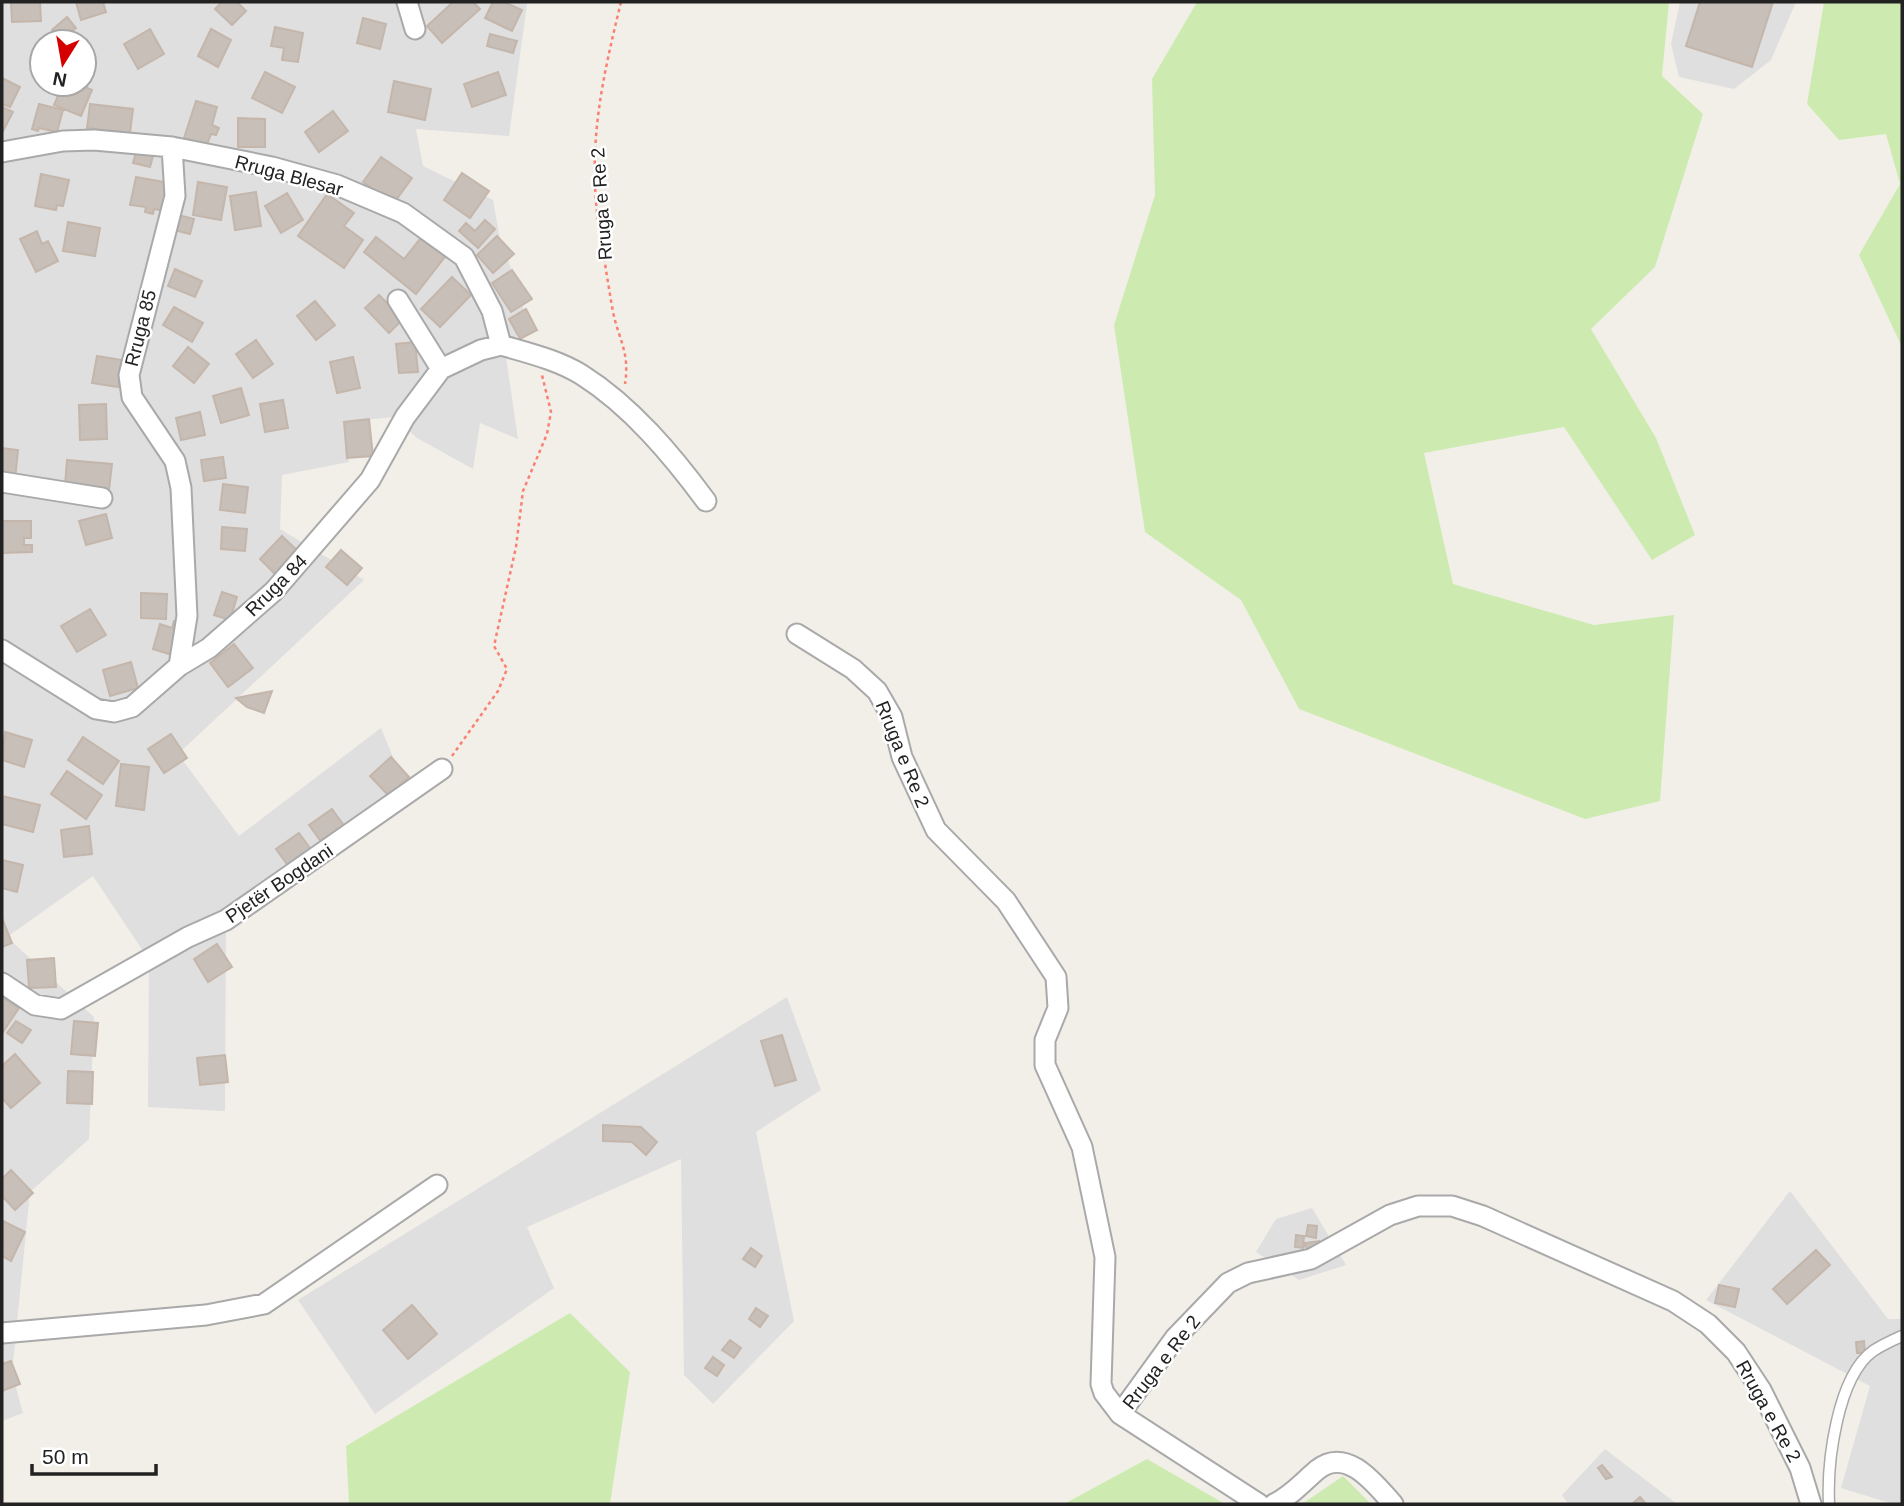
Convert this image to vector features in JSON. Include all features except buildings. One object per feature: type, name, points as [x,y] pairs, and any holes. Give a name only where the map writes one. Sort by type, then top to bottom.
[{"type":"street","points":[[407,2],[415,29]]},
{"type":"street","name":"Rruga Blesar","points":[[2,152],[74,140],[172,147],[272,167],[337,185],[403,213],[464,257],[492,311],[501,345]]},
{"type":"street","name":"Rruga 85","points":[[172,147],[175,196],[129,375],[132,397],[175,461],[181,488],[187,616],[179,666]]},
{"type":"street","points":[[398,300],[442,369]]},
{"type":"street","points":[[501,345],[536,355],[580,374],[622,405],[684,471],[706,502]]},
{"type":"street","name":"Rruga 84","points":[[2,650],[21,659],[96,709],[114,712],[132,707],[179,666],[209,648],[274,591],[334,525],[370,480],[405,417],[442,369],[481,349],[501,345]]},
{"type":"street","points":[[2,482],[102,498]]},
{"type":"street","name":"Rruga e Re 2","points":[[797,634],[853,669],[877,691],[892,717],[902,757],[936,830],[1006,901],[1056,976],[1058,1008],[1043,1052],[1045,1065],[1082,1147],[1105,1257],[1101,1384],[1104,1393],[1120,1414],[1175,1338],[1228,1283],[1248,1273],[1311,1259],[1390,1215],[1418,1206],[1452,1206],[1483,1216],[1673,1301],[1708,1324],[1736,1352],[1761,1390],[1800,1468],[1811,1504]]},
{"type":"street","name":"Pjetër Bogdani","points":[[2,982],[35,1005],[61,1009],[188,937],[226,920],[442,769]]},
{"type":"street","points":[[2,1334],[206,1315],[264,1304],[437,1185]]},
{"type":"street","points":[[1120,1414],[1259,1504]]},
{"type":"street","points":[[1274,1504],[1285,1498],[1320,1467],[1339,1462],[1354,1466],[1393,1504]]},
{"type":"lane","points":[[1829,1504],[1833,1441],[1852,1377],[1871,1352],[1902,1336]]},
{"type":"path","name":"Rruga e Re 2","points":[[621,2],[599,94],[595,165],[599,224],[614,316],[628,364],[622,405]]},
{"type":"path","points":[[442,769],[498,691],[507,669],[494,646],[516,547],[523,491],[547,434],[551,412],[536,355]]},
{"type":"shaded area","points":[[2,2],[524,2],[527,4],[509,136],[416,129],[423,166],[493,200],[501,245],[522,293],[524,318],[513,344],[505,350],[518,439],[480,423],[473,469],[417,438],[394,417],[345,422],[349,462],[282,475],[280,529],[364,580],[178,754],[239,836],[381,728],[407,791],[226,920],[225,1111],[148,1107],[149,960],[93,876],[7,937],[94,1017],[89,1139],[30,1192],[12,1373],[23,1413],[2,1421]]},
{"type":"shaded area","points":[[1680,2],[1796,2],[1771,60],[1734,89],[1679,77],[1671,44]]},
{"type":"shaded area","points":[[787,997],[821,1090],[756,1132],[794,1321],[713,1404],[684,1375],[681,1159],[527,1227],[554,1288],[375,1414],[298,1300]]},
{"type":"shaded area","points":[[1790,1191],[1888,1319],[1902,1319],[1902,1504],[1893,1504],[1841,1488],[1870,1386],[1706,1300]]},
{"type":"shaded area","points":[[1312,1208],[1346,1265],[1299,1280],[1256,1252],[1276,1219]]},
{"type":"shaded area","points":[[1605,1449],[1677,1504],[1568,1504],[1562,1495]]},
{"type":"green space","points":[[1197,2],[1669,2],[1662,76],[1703,114],[1655,267],[1591,329],[1656,438],[1695,535],[1652,560],[1564,427],[1424,453],[1453,584],[1594,625],[1674,615],[1660,801],[1585,819],[1299,709],[1241,600],[1145,532],[1114,325],[1155,195],[1152,79]]},
{"type":"green space","points":[[1824,2],[1902,2],[1902,347],[1859,255],[1900,184],[1886,134],[1839,140],[1807,104]]},
{"type":"green space","points":[[570,1313],[630,1372],[610,1504],[349,1504],[346,1446]]},
{"type":"green space","points":[[1147,1459],[1225,1504],[1064,1504]]},
{"type":"green space","points":[[1343,1476],[1371,1504],[1302,1504]]}]
